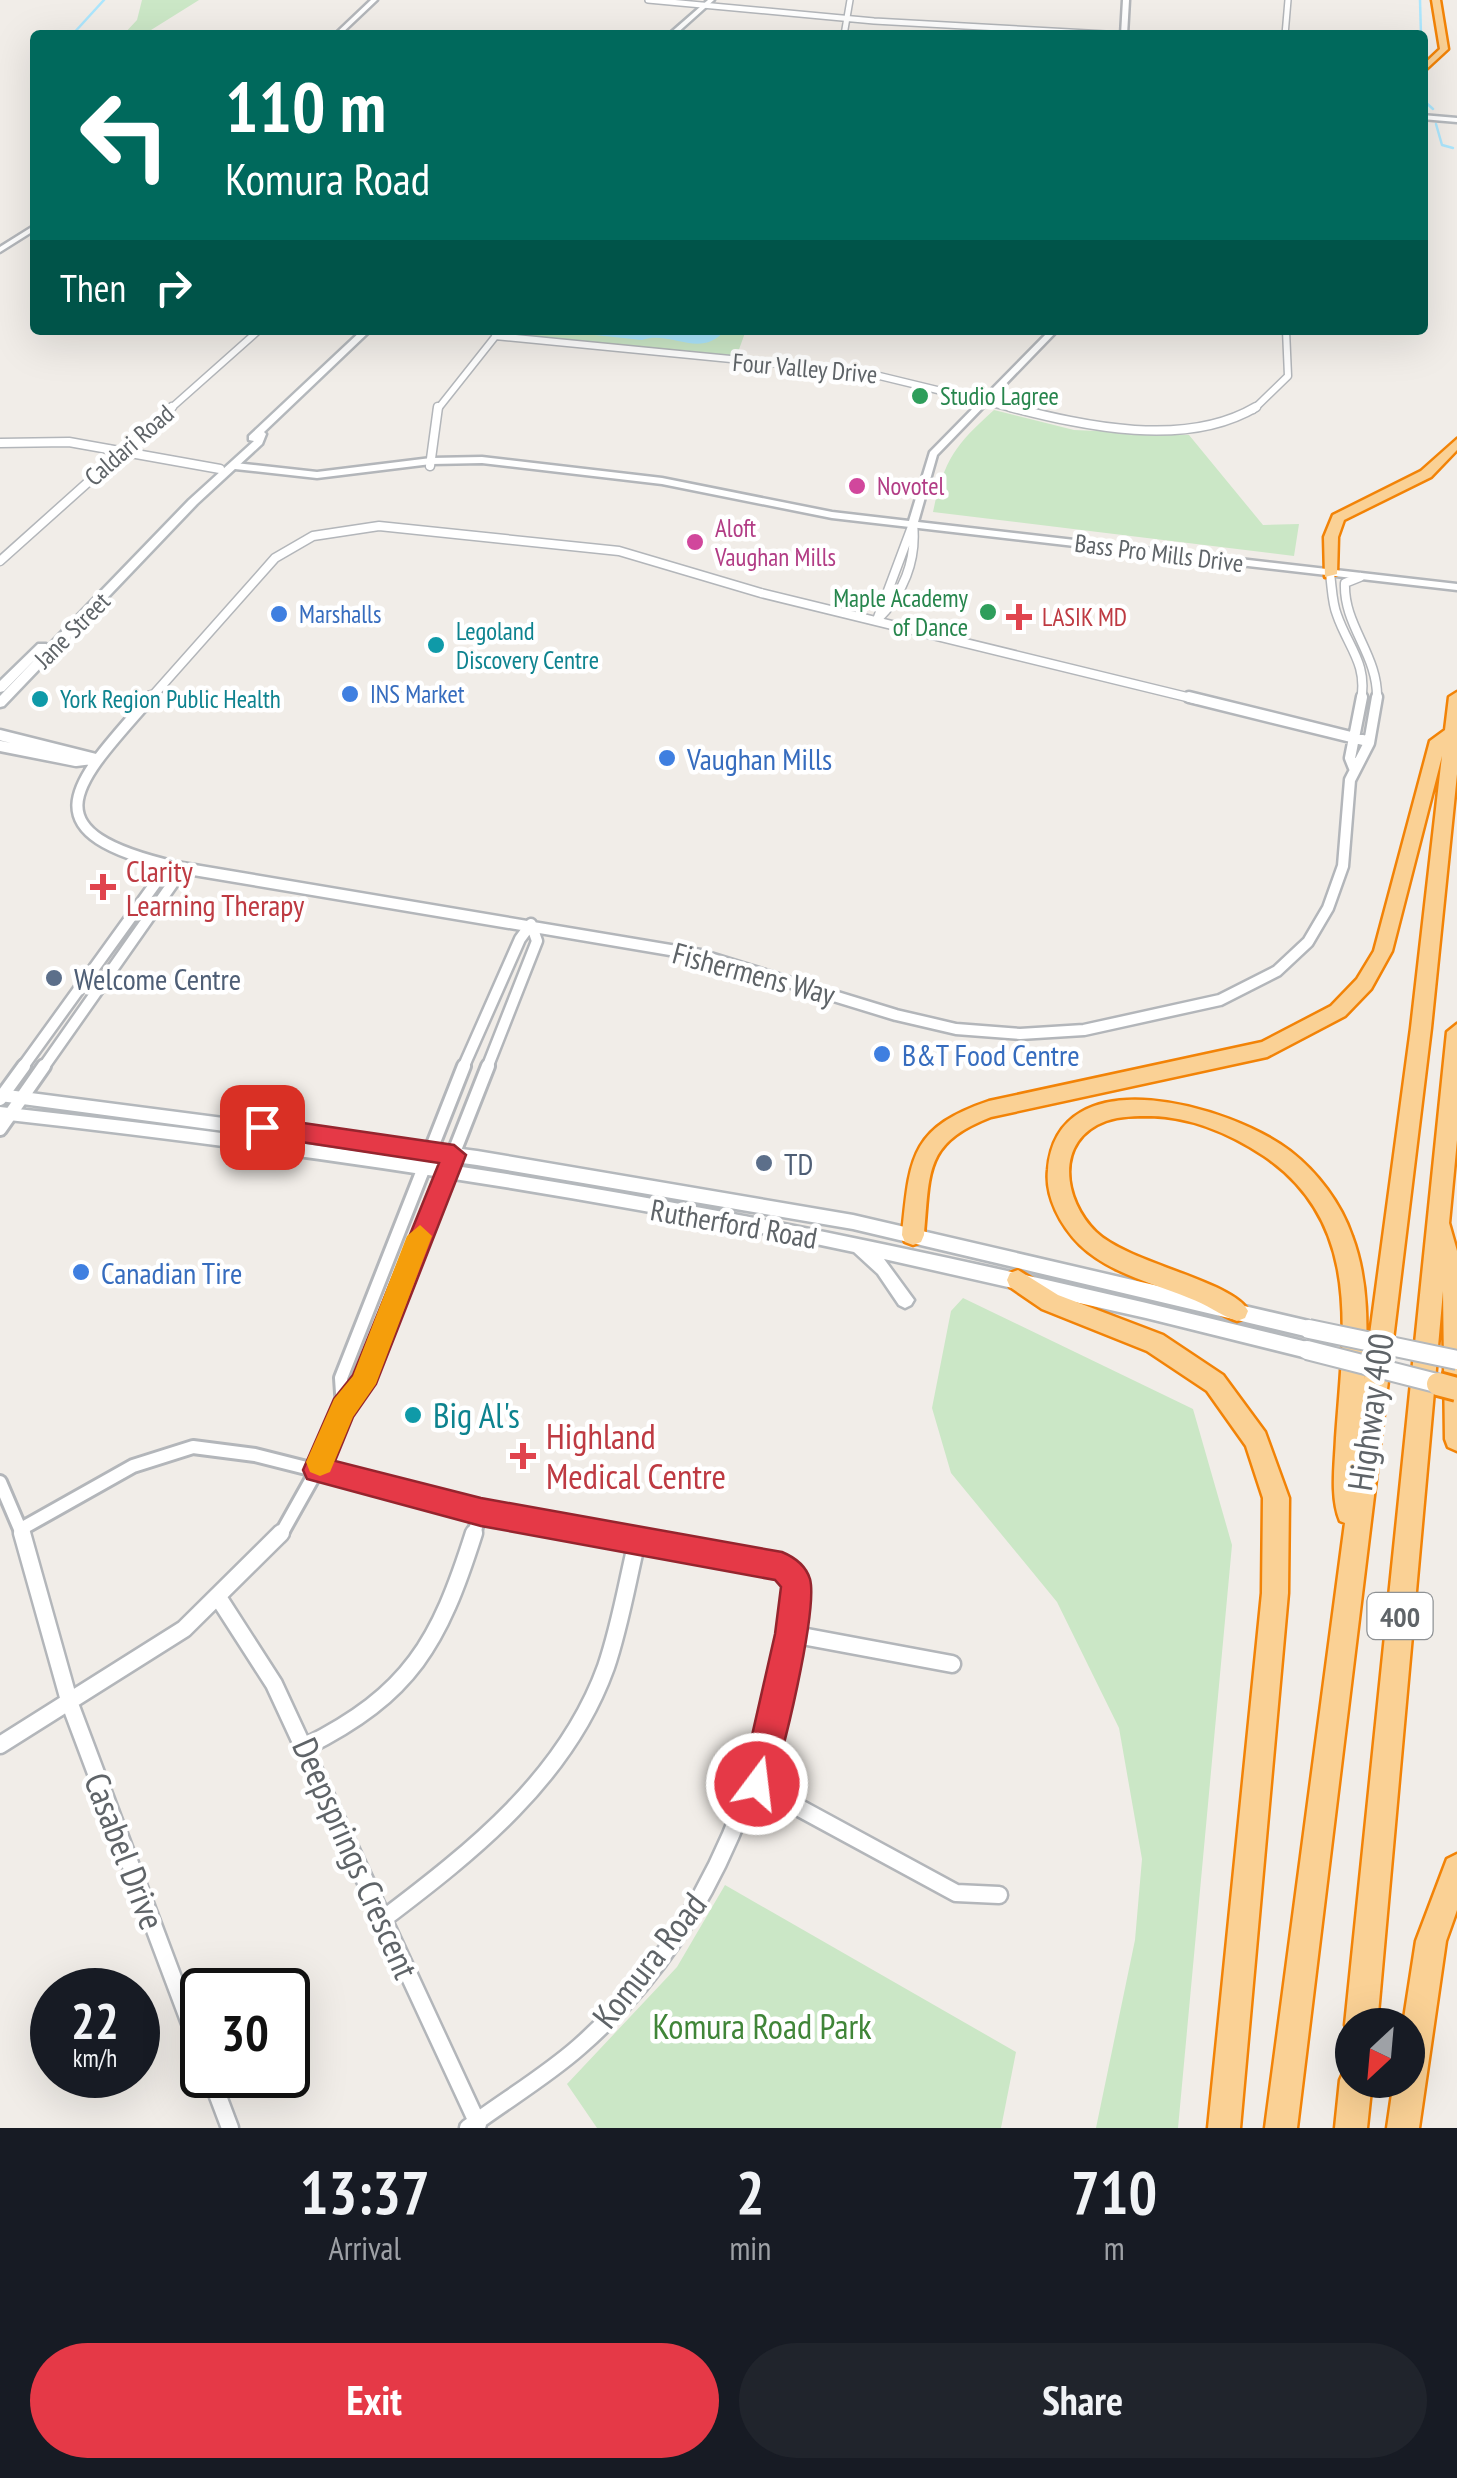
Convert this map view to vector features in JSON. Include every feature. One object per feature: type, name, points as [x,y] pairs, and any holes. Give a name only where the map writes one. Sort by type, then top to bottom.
[{"type":"highway","points":[[1428,66],[1444,49],[1436,0]]},
{"type":"highway","points":[[1448,0],[1453,24]]},
{"type":"highway","points":[[1330,571],[1331,536],[1338,518],[1426,474],[1457,444]]},
{"type":"highway","name":"Highway 400","points":[[1280,2128],[1420,1028],[1457,697]]},
{"type":"highway","points":[[913,1235],[927,1149],[950,1123],[989,1109],[1268,1050],[1338,1010],[1364,984],[1383,952],[1438,741],[1452,732]]},
{"type":"highway","name":"Highway 400","points":[[1363,2008],[1437,1207],[1457,1032]]},
{"type":"highway","points":[[1238,1311],[1212,1294],[1128,1262],[1091,1241],[1065,1212],[1054,1179],[1059,1152],[1074,1132],[1097,1116],[1124,1108],[1193,1115],[1278,1152],[1317,1191],[1340,1231],[1352,1268],[1345,1476],[1352,1544]]},
{"type":"highway","points":[[1437,1207],[1456,1293],[1457,1439]]},
{"type":"highway","points":[[1018,1280],[1050,1302],[1156,1342],[1215,1384],[1256,1440],[1276,1498],[1275,1594],[1224,2128]]},
{"type":"highway","points":[[1403,2128],[1431,1941],[1457,1869]]},
{"type":"highway","points":[[1351,2128],[1354,2098]]},
{"type":"main road","points":[[676,30],[704,3]]},
{"type":"main road","points":[[1428,116],[1456,118]]},
{"type":"main road","name":"Jane Street","points":[[0,688],[130,559],[140,556],[228,467],[260,442],[261,434],[363,335]]},
{"type":"main road","name":"Jane Street","points":[[0,703],[140,562],[140,556]]},
{"type":"main road","name":"Rutherford Road","points":[[2,1108],[20,1098],[431,1151],[913,1235],[1457,1360]]},
{"type":"main road","name":"Rutherford Road","points":[[2,1108],[265,1144],[857,1245],[1018,1280],[1451,1387]]},
{"type":"main road","points":[[913,1235],[918,1258]]},
{"type":"main road","points":[[857,1245],[884,1270],[905,1300]]},
{"type":"street","points":[[342,30],[374,0]]},
{"type":"street","points":[[648,0],[1042,30]]},
{"type":"street","points":[[845,30],[850,0]]},
{"type":"street","points":[[1124,30],[1126,0]]},
{"type":"street","points":[[1285,30],[1288,0]]},
{"type":"street","points":[[0,250],[30,230]]},
{"type":"street","name":"Caldari Road","points":[[0,560],[253,335]]},
{"type":"street","points":[[431,464],[438,404],[496,335]]},
{"type":"street","name":"Four Valley Drive","points":[[517,335],[864,372],[1103,428],[1135,431],[1219,422],[1279,390],[1288,375],[1286,335]]},
{"type":"street","points":[[876,620],[886,613],[910,565],[913,522],[933,454],[1049,335]]},
{"type":"street","points":[[0,443],[48,440],[228,467]]},
{"type":"street","name":"Bass Pro Mills Drive","points":[[228,467],[315,480],[431,464],[492,464],[662,480],[802,511],[1457,586]]},
{"type":"street","name":"Fishermens Way","points":[[876,620],[761,593],[619,551],[379,526],[332,530],[296,544],[275,558],[96,759],[82,778],[74,802],[84,830],[96,844],[116,854],[176,868],[712,957],[922,1022],[977,1033],[1043,1035],[1132,1024],[1231,998],[1272,975],[1318,928],[1345,859],[1345,812],[1364,680],[1361,662],[1336,614],[1330,571]]},
{"type":"street","name":"Fishermens Way","points":[[1354,768],[1362,761],[1378,680],[1369,652],[1347,614],[1344,588],[1349,580],[1360,577]]},
{"type":"street","points":[[876,620],[1367,741]]},
{"type":"street","points":[[0,735],[96,759]]},
{"type":"street","points":[[0,746],[76,762],[96,759]]},
{"type":"street","points":[[20,1098],[175,880],[176,868]]},
{"type":"street","points":[[2,1108],[160,876],[176,868]]},
{"type":"street","points":[[343,1408],[341,1378],[477,1034],[520,938],[531,924]]},
{"type":"street","points":[[0,1745],[184,1629],[278,1540],[317,1470],[343,1408],[363,1384],[537,941],[531,924]]},
{"type":"street","name":"Komura Road","points":[[22,1529],[132,1466],[192,1447],[254,1455],[481,1512],[782,1567],[796,1582],[790,1634],[757,1784],[700,1900],[641,1982],[580,2046],[475,2126]]},
{"type":"street","name":"Casabel Drive","points":[[0,1482],[22,1529],[70,1704],[180,1996]]},
{"type":"street","points":[[305,1746],[347,1728],[416,1669],[440,1631],[481,1512]]},
{"type":"street","points":[[382,1920],[450,1870],[520,1808],[556,1761],[604,1671],[637,1541]]},
{"type":"street","name":"Deepsprings Crescent","points":[[218,1597],[254,1640],[475,2126]]},
{"type":"street","points":[[790,1634],[952,1664]]},
{"type":"street","points":[[757,1784],[956,1893],[999,1895]]},
{"type":"street","points":[[219,2098],[230,2128]]},
{"type":"green space","points":[[142,0],[199,0],[151,30],[128,30],[137,20]]},
{"type":"green space","points":[[744,335],[737,355],[730,358],[510,336]]},
{"type":"green space","points":[[994,410],[1074,430],[1189,435],[1263,525],[1299,524],[1294,556],[933,512],[953,455]]},
{"type":"green space","points":[[963,1298],[1193,1409],[1232,1545],[1178,2128],[1096,2128],[1135,1940],[1142,1859],[1119,1728],[1057,1602],[951,1473],[932,1408],[951,1311]]},
{"type":"green space","name":"Komura Road Park","points":[[725,1885],[1016,2052],[1001,2128],[597,2128],[567,2084],[677,1967]]},
{"type":"water","points":[[594,335],[720,335],[696,344],[664,338]]},
{"type":"waterway","points":[[77,30],[104,0]]},
{"type":"waterway","points":[[1420,0],[1421,30]]},
{"type":"waterway","points":[[1428,104],[1433,109]]},
{"type":"waterway","points":[[1436,124],[1442,145],[1453,148]]},
{"type":"slow traffic","points":[[320,1462],[343,1408],[363,1384],[420,1236]]},
{"type":"place","name":"Studio Lagree","points":[[920,396]]},
{"type":"place","name":"Novotel","points":[[857,486]]},
{"type":"place","name":"Aloft Vaughan Mills","points":[[695,542]]},
{"type":"place","name":"Maple Academy of Dance","points":[[988,612]]},
{"type":"place","name":"Marshalls","points":[[279,614]]},
{"type":"place","name":"LASIK MD","points":[[1019,617]]},
{"type":"place","name":"Legoland Discovery Centre","points":[[436,645]]},
{"type":"place","name":"INS Market","points":[[350,694]]},
{"type":"place","name":"York Region Public Health","points":[[40,699]]},
{"type":"place","name":"Vaughan Mills","points":[[667,758]]},
{"type":"place","name":"Clarity Learning Therapy","points":[[103,887]]},
{"type":"place","name":"Welcome Centre","points":[[54,978]]},
{"type":"place","name":"B&T Food Centre","points":[[882,1054]]},
{"type":"place","name":"TD","points":[[764,1163]]},
{"type":"place","name":"Canadian Tire","points":[[81,1272]]},
{"type":"place","name":"Big Al's","points":[[413,1415]]},
{"type":"place","name":"Highland Medical Centre","points":[[523,1456]]},
{"type":"route","points":[[262,1127],[454,1155],[363,1384],[343,1408],[317,1470],[481,1512],[782,1567],[796,1582],[784,1677],[757,1784]]}]
